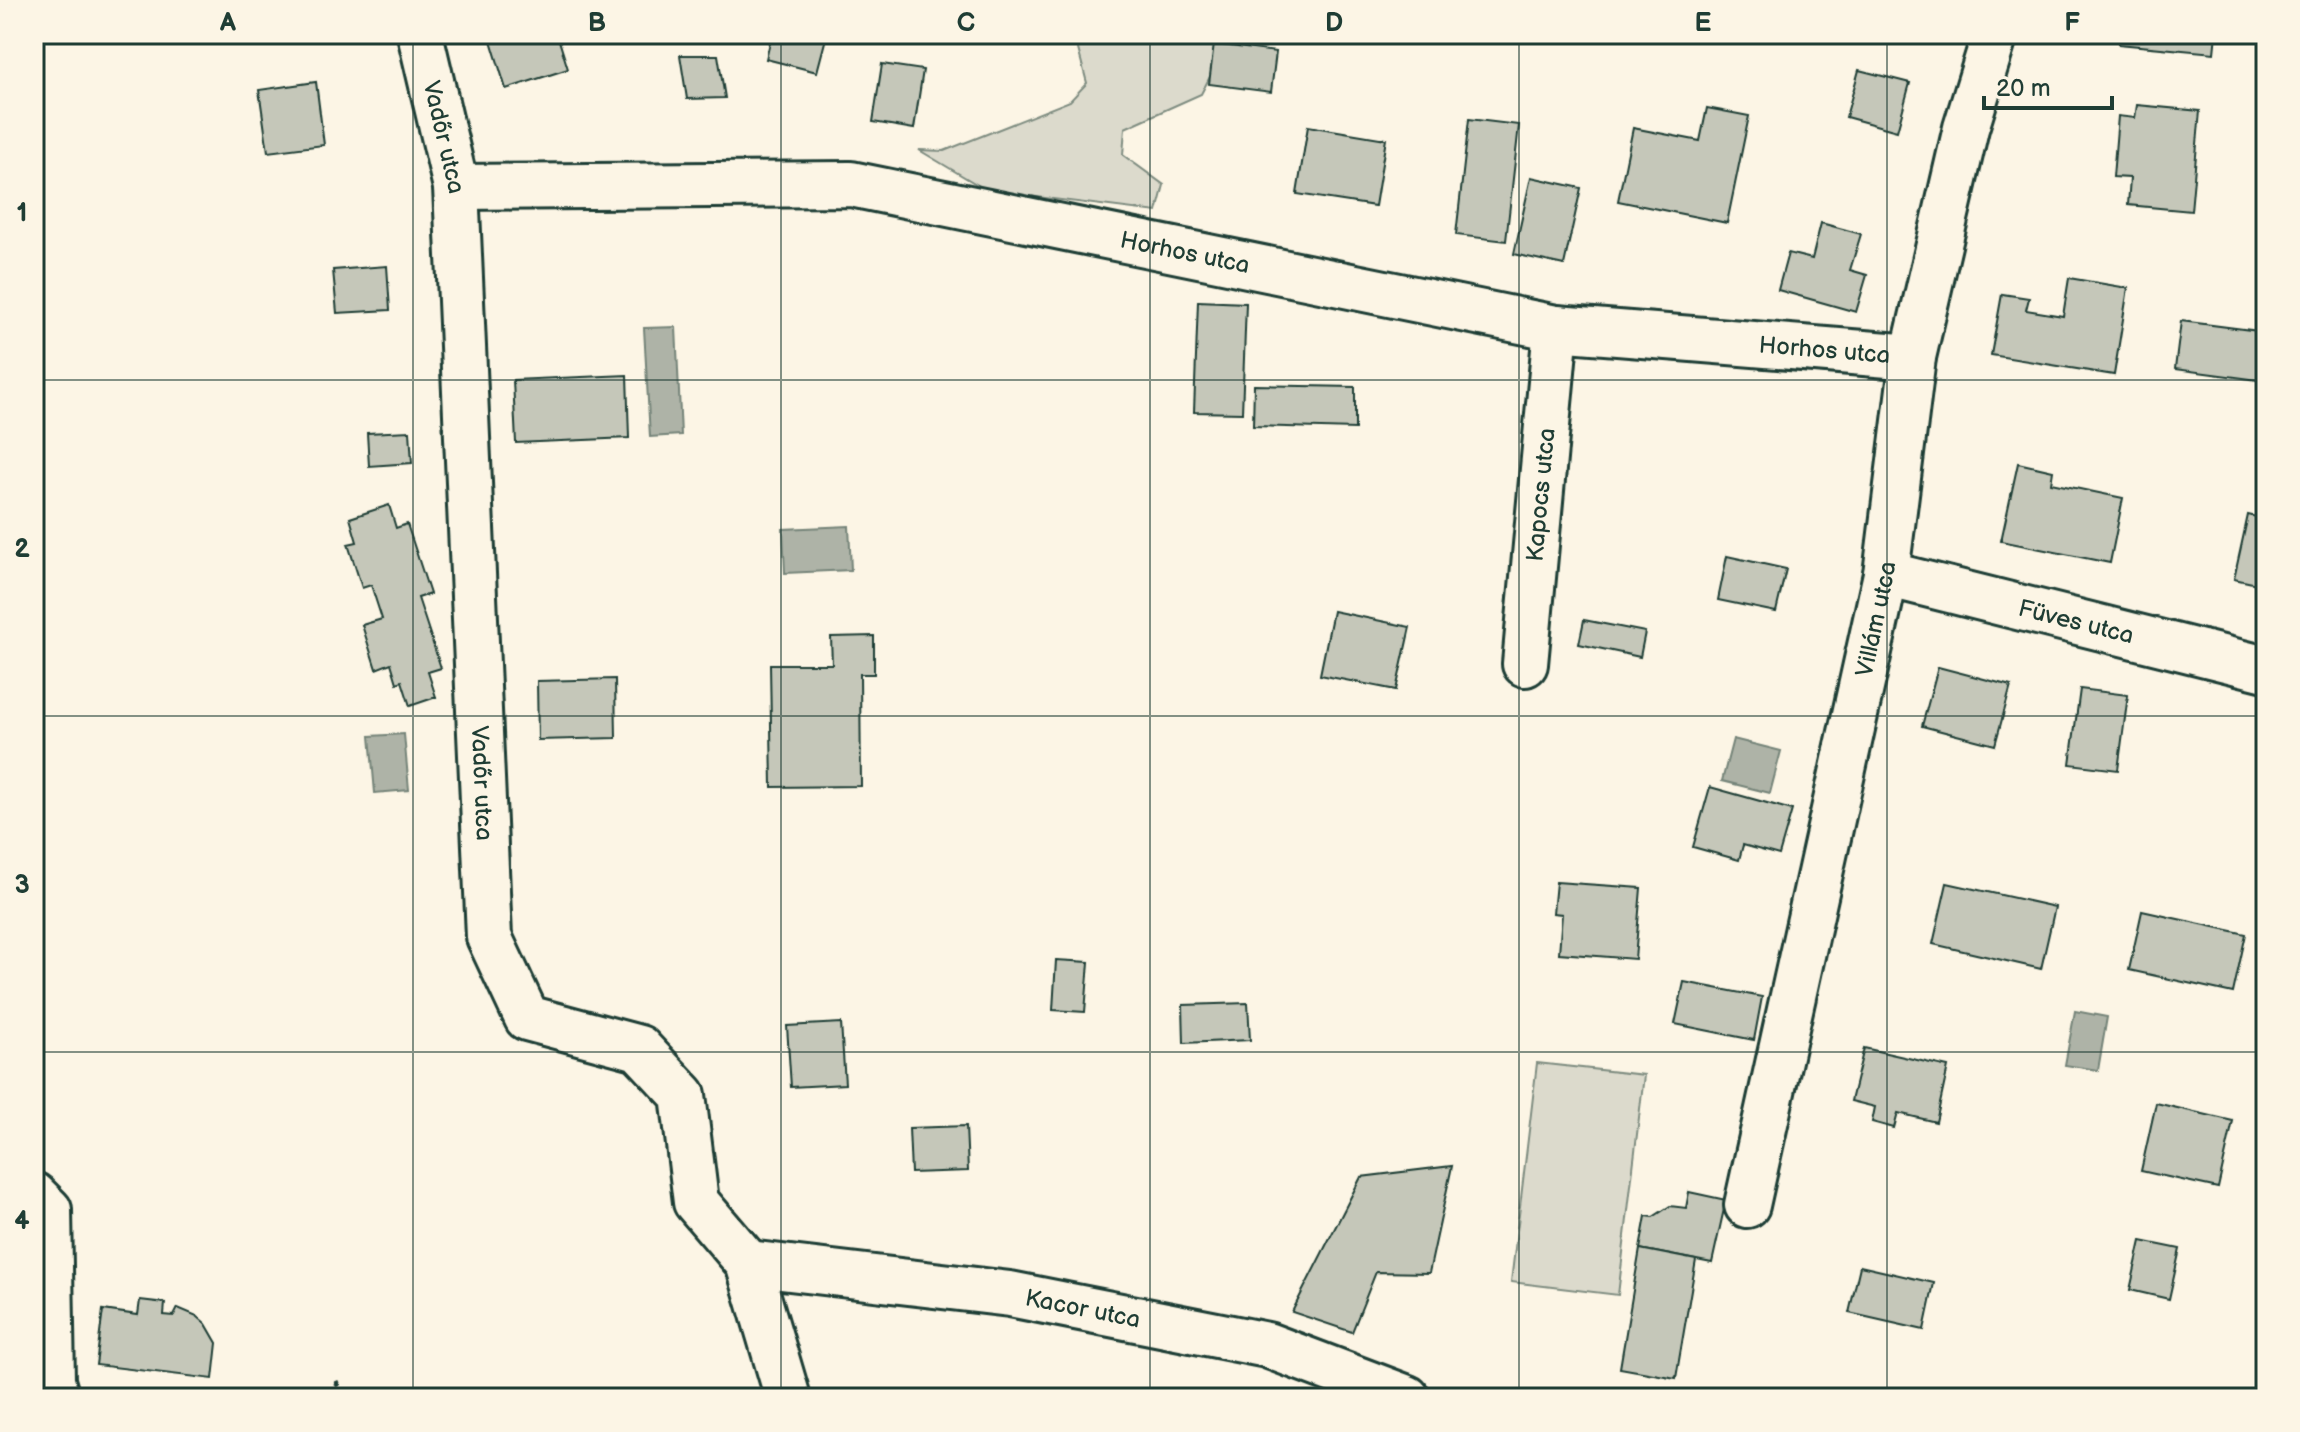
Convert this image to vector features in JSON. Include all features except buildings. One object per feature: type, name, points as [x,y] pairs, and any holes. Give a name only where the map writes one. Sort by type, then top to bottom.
[{"type":"street","name":"Vadőr utca","points":[[420,34],[456,187],[489,937],[527,1018],[639,1048],[683,1095],[696,1202],[748,1263],[788,1398]]},
{"type":"street","name":"Villám utca","points":[[1747,1205],[1886,574],[1913,357],[1966,128],[1995,34]]},
{"type":"street","name":"Horhos utca","points":[[456,187],[851,184],[1556,328],[1913,357]]},
{"type":"street","name":"Kapocs utca","points":[[1525,664],[1556,328]]},
{"type":"street","name":"Füves utca","points":[[1886,574],[2266,669]]},
{"type":"street","points":[[34,1195],[49,1210],[52,1381],[57,1398]]},
{"type":"street","name":"Kacor utca","points":[[748,1263],[1010,1294],[1267,1345],[1407,1398]]},
{"type":"path","points":[[336,1381],[343,1398]]},
{"type":"shaded area","points":[[1074,34],[1232,34],[1201,94],[1125,128],[1123,155],[1164,185],[1157,212],[988,191],[919,150],[944,151],[1070,101],[1087,83]]},
{"type":"shaded area","points":[[676,327],[681,435],[650,437],[644,328]]},
{"type":"shaded area","points":[[849,526],[851,570],[785,573],[783,529]]},
{"type":"shaded area","points":[[404,734],[409,790],[375,793],[370,736]]},
{"type":"shaded area","points":[[1733,739],[1781,751],[1770,793],[1722,781]]},
{"type":"shaded area","points":[[2075,1011],[2107,1017],[2098,1070],[2065,1065]]},
{"type":"shaded area","points":[[1537,1063],[1644,1075],[1618,1295],[1511,1282]]}]
